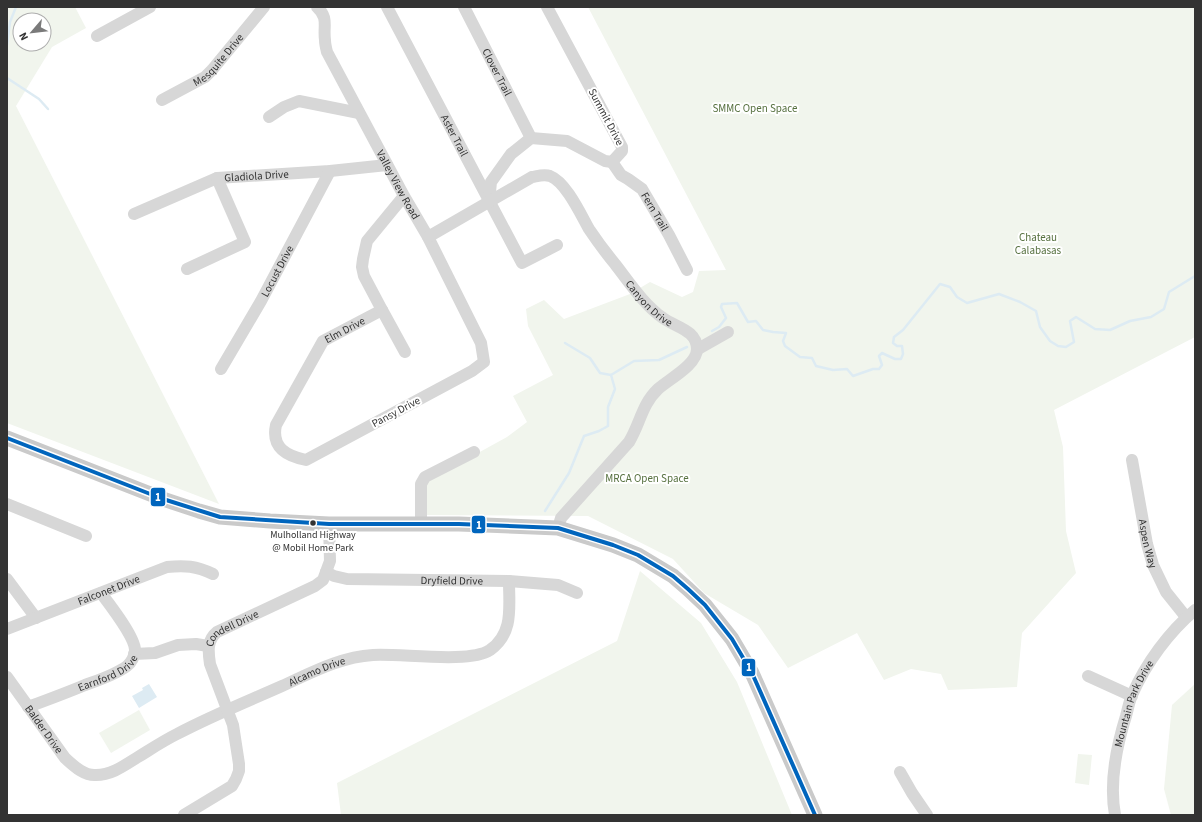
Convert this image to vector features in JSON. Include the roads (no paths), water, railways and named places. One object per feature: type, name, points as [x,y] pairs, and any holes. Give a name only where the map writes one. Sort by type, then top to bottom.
[{"type":"main road","points":[[7,438],[163,499],[199,511],[220,516],[241,519],[329,524],[421,523],[558,528],[613,545],[638,555],[673,576],[688,589],[705,605],[732,639],[752,673],[815,815]]},
{"type":"street","points":[[97,36],[150,7]]},
{"type":"street","name":"Mesquite Drive","points":[[162,100],[205,77],[264,7]]},
{"type":"street","name":"Valley View Road","points":[[317,7],[325,18],[325,39],[327,52],[404,196],[428,237],[481,343],[484,362]]},
{"type":"street","name":"Aster Trail","points":[[386,7],[522,263],[557,245]]},
{"type":"street","name":"Clover Trail","points":[[464,7],[531,138]]},
{"type":"street","name":"Summit Drive","points":[[531,138],[567,141],[605,161],[612,162],[622,150],[622,147],[547,7]]},
{"type":"street","points":[[269,117],[284,107],[300,101],[359,113]]},
{"type":"street","points":[[489,202],[491,182],[511,154],[531,138]]},
{"type":"street","name":"Fern Trail","points":[[612,162],[621,175],[642,189],[669,235],[687,270]]},
{"type":"street","name":"Gladiola Drive","points":[[134,214],[217,178],[330,171],[387,164]]},
{"type":"street","name":"Locust Drive","points":[[221,369],[264,294],[330,171]]},
{"type":"street","name":"Canyon Drive","points":[[428,237],[532,177],[550,176],[558,181],[566,191],[590,230],[643,300],[665,320],[688,331],[695,340],[698,349]]},
{"type":"street","points":[[187,269],[245,242],[217,178]]},
{"type":"street","points":[[404,196],[367,242],[362,267],[364,276],[405,352]]},
{"type":"street","name":"Elm Drive","points":[[306,460],[288,455],[281,448],[274,435],[276,425],[323,341],[382,310]]},
{"type":"street","points":[[558,528],[561,518],[629,442],[634,434],[644,407],[654,394],[691,363],[697,354],[698,349],[728,332]]},
{"type":"street","name":"Pansy Drive","points":[[306,460],[472,371],[484,362]]},
{"type":"street","points":[[421,523],[422,480],[474,452]]},
{"type":"street","name":"Aspen Way","points":[[1132,460],[1147,544],[1153,565],[1166,592],[1190,614]]},
{"type":"street","points":[[8,506],[86,536]]},
{"type":"street","name":"Condell Drive","points":[[184,815],[232,786],[239,771],[233,725],[210,664],[208,646],[211,638],[217,632],[315,586],[323,580],[330,561],[329,524]]},
{"type":"street","name":"Falconet Drive","points":[[7,629],[167,567],[190,566],[213,574]]},
{"type":"street","name":"Dryfield Drive","points":[[326,572],[334,576],[347,579],[509,581],[558,585],[577,594]]},
{"type":"street","points":[[7,579],[36,618]]},
{"type":"street","name":"Alcamo Drive","points":[[87,774],[96,776],[118,769],[199,722],[345,659],[373,655],[462,657],[477,656],[488,651],[498,643],[506,629],[508,621],[509,581]]},
{"type":"street","points":[[101,593],[113,609],[132,641],[135,649],[134,654]]},
{"type":"street","name":"Mountain Park Drive","points":[[1115,815],[1112,783],[1119,738],[1132,696],[1145,670],[1161,646],[1190,614]]},
{"type":"street","name":"Earnford Drive","points":[[28,707],[118,672],[128,665],[134,654],[155,653],[178,645],[196,644],[208,646]]},
{"type":"street","points":[[1088,676],[1132,696]]},
{"type":"street","name":"Balder Drive","points":[[7,678],[65,758],[74,767],[87,774]]},
{"type":"street","points":[[900,772],[912,793],[928,815]]},
{"type":"waterway","points":[[7,45],[10,22],[16,7]]},
{"type":"waterway","points":[[7,78],[39,99],[48,109]]},
{"type":"waterway","points":[[712,331],[719,327],[726,318],[721,307],[722,304],[737,303],[748,322],[756,321],[763,330],[786,333],[783,341],[785,346],[800,357],[812,358],[816,366],[833,370],[847,369],[853,376],[873,369],[879,369],[882,365],[879,356],[882,353],[895,359],[901,359],[903,354],[902,346],[897,346],[893,343],[894,337],[903,330],[940,284],[950,287],[957,297],[967,303],[999,294],[1020,302],[1036,311],[1040,327],[1050,341],[1058,346],[1066,347],[1074,342],[1070,321],[1076,317],[1095,329],[1110,330],[1130,321],[1151,317],[1164,309],[1169,292],[1195,276]]},
{"type":"waterway","points":[[565,343],[590,358],[600,373],[611,375]]},
{"type":"waterway","points":[[545,511],[569,473],[584,436],[608,426],[608,407],[615,389],[611,375],[634,361],[659,360],[687,347]]},
{"type":"place","name":"Mulholland Highway @ Mobil Home Park","points":[[313,523]]},
{"type":"park label","name":"SMMC Open Space","points":[[755,108]]},
{"type":"park label","name":"Chateau Calabasas","points":[[1038,243]]},
{"type":"park label","name":"MRCA Open Space","points":[[647,478]]}]
